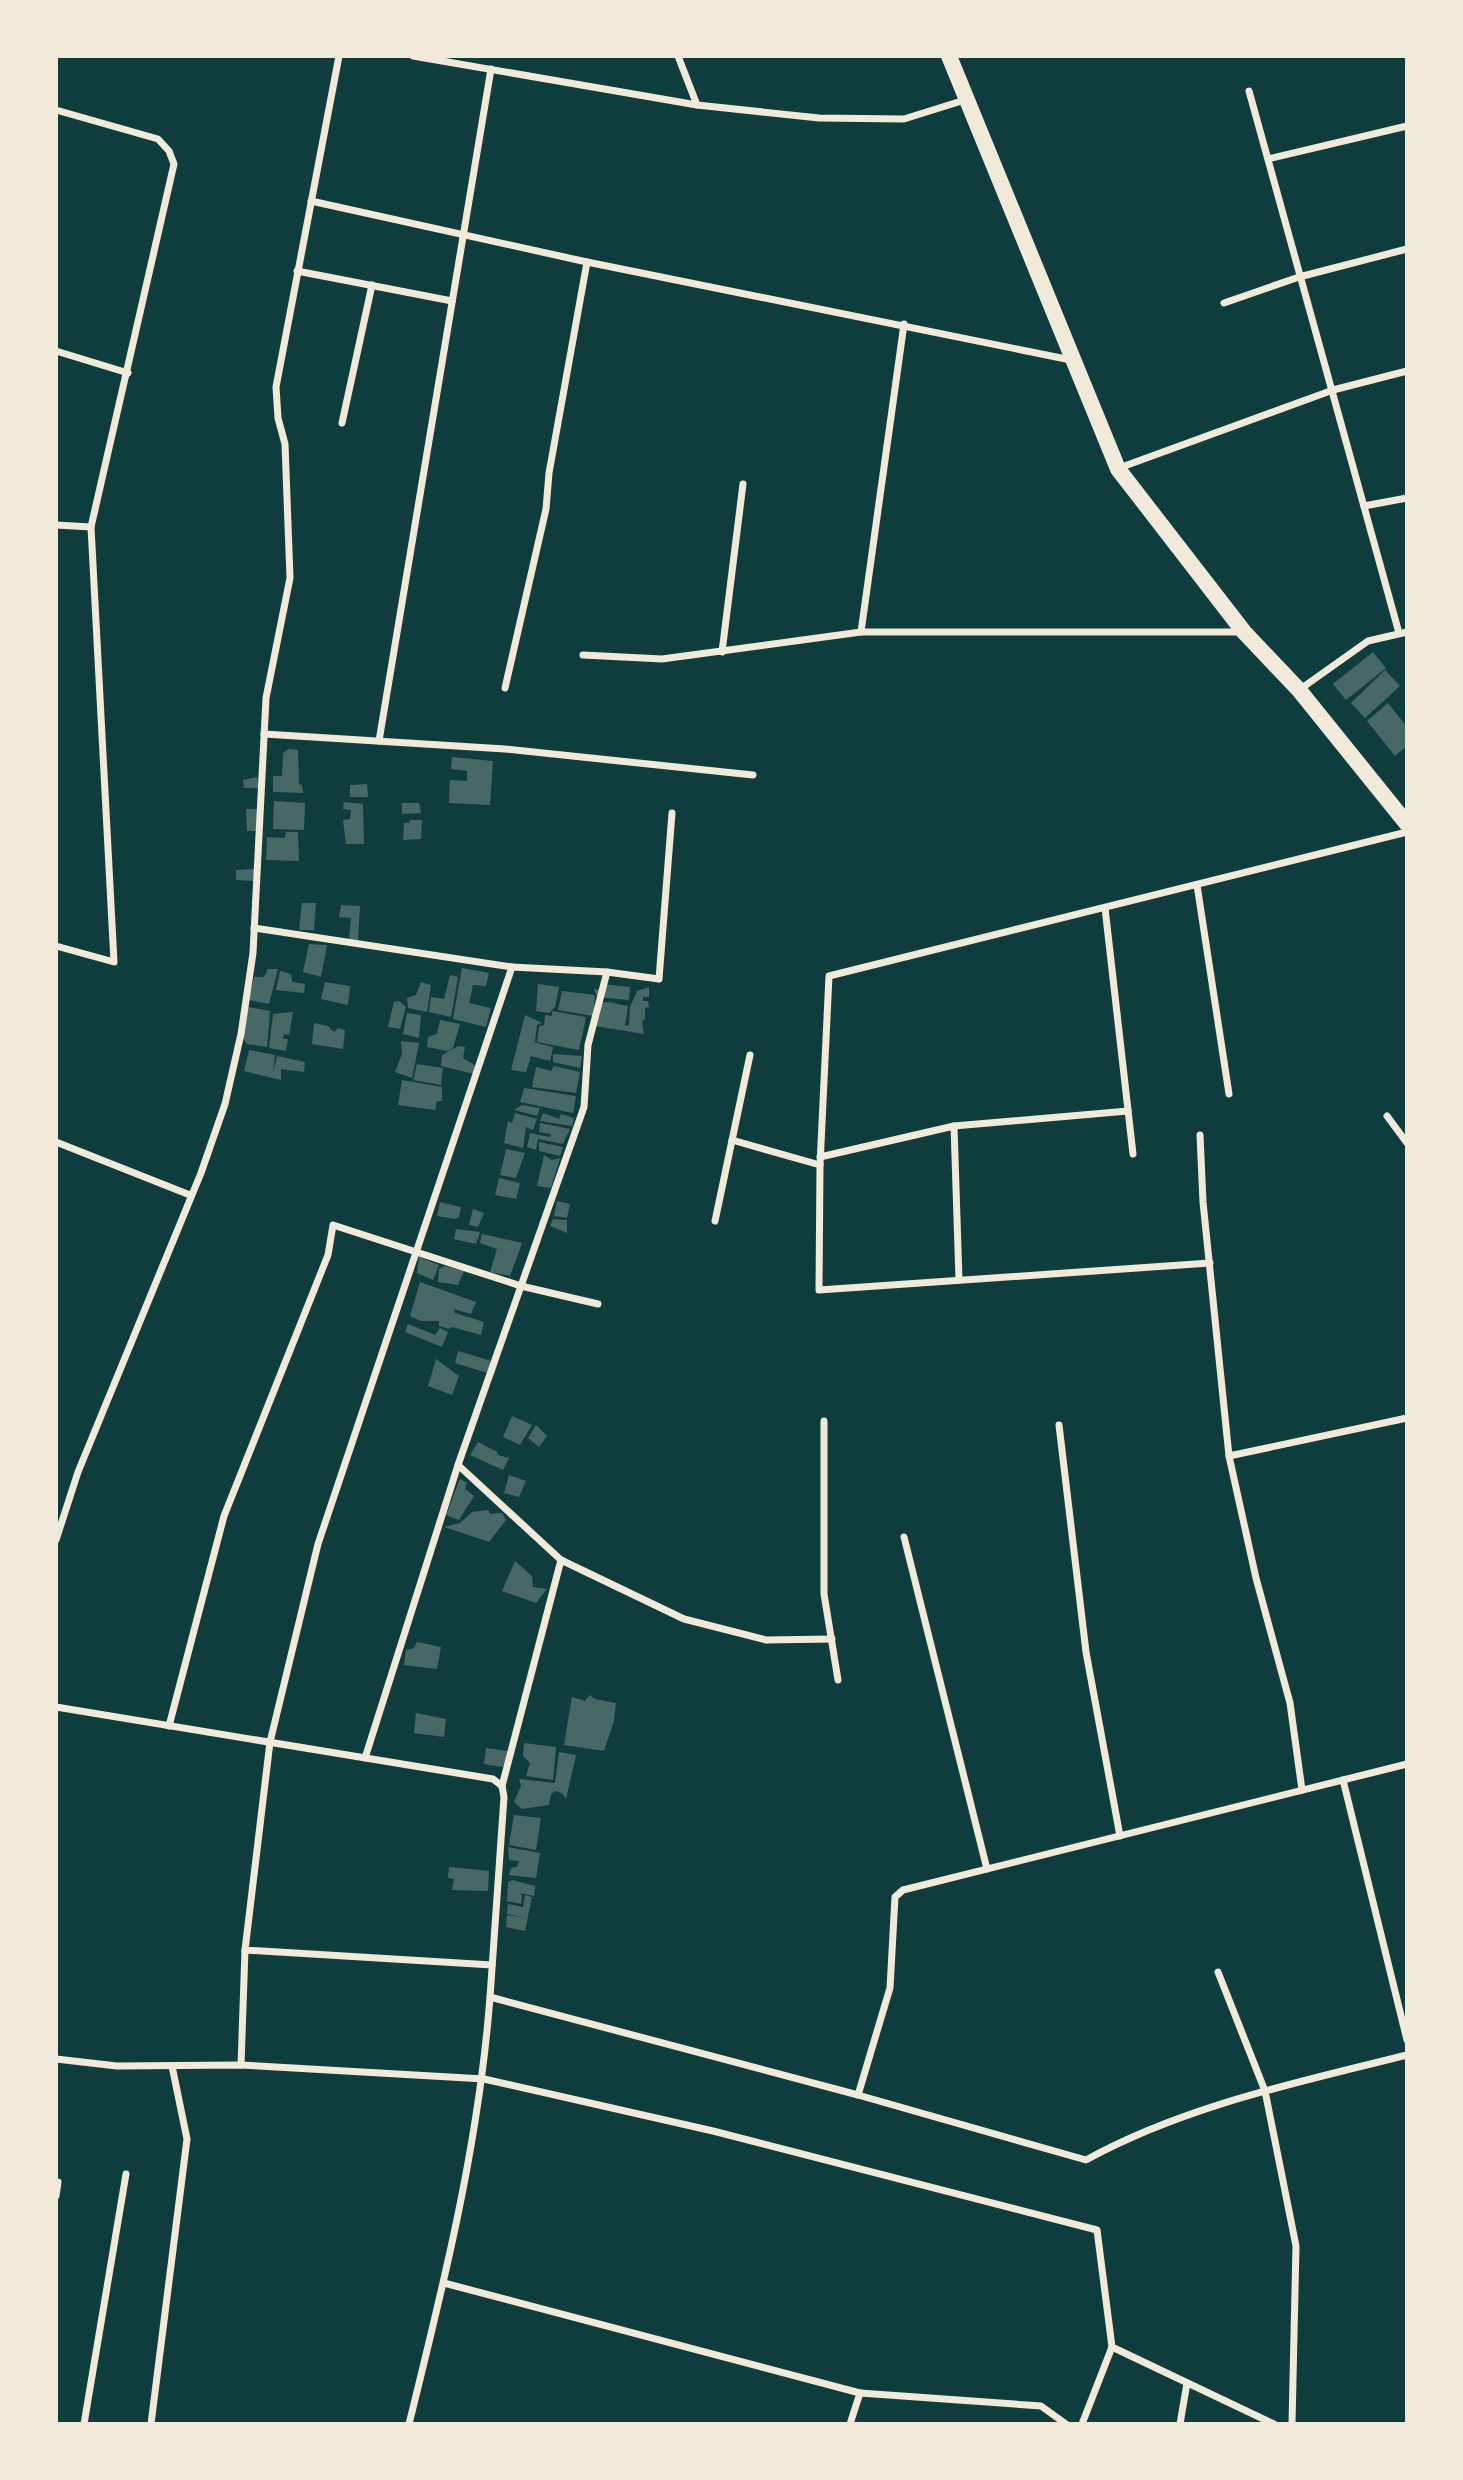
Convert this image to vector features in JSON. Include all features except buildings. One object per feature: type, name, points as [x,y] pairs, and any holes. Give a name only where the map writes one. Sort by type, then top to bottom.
[{"type":"main road","points":[[949,56],[1118,469],[1244,632],[1299,690],[1407,824]]},
{"type":"street","points":[[56,1540],[78,1472],[225,1104],[241,1034],[254,928],[266,698],[290,578],[286,458],[278,418],[276,387],[339,56]]},
{"type":"street","points":[[413,56],[697,105],[819,118],[904,120],[968,99]]},
{"type":"street","points":[[678,56],[697,105]]},
{"type":"street","points":[[379,741],[491,69]]},
{"type":"street","points":[[1249,91],[1364,506],[1403,633],[1368,641],[1299,690]]},
{"type":"street","points":[[56,110],[158,139],[169,151],[174,164],[91,527],[114,962],[56,946]]},
{"type":"street","points":[[1268,159],[1407,126]]},
{"type":"street","points":[[311,201],[463,236],[904,324],[1073,361]]},
{"type":"street","points":[[1224,303],[1299,277],[1407,248]]},
{"type":"street","points":[[505,688],[546,509],[549,472],[587,262]]},
{"type":"street","points":[[297,271],[452,301]]},
{"type":"street","points":[[342,424],[372,285]]},
{"type":"street","points":[[861,632],[904,324]]},
{"type":"street","points":[[56,351],[128,373]]},
{"type":"street","points":[[1118,469],[1333,390],[1407,371]]},
{"type":"street","points":[[722,652],[743,484]]},
{"type":"street","points":[[1364,506],[1407,498]]},
{"type":"street","points":[[56,525],[91,527]]},
{"type":"street","points":[[583,655],[662,659],[861,632],[1244,632]]},
{"type":"street","points":[[264,734],[505,749],[753,775]]},
{"type":"street","points":[[254,928],[512,967],[607,972],[659,979],[672,813]]},
{"type":"street","points":[[1210,1263],[819,1290],[820,1161],[829,976],[1407,832]]},
{"type":"street","points":[[1197,885],[1229,1094]]},
{"type":"street","points":[[1105,908],[1133,1154]]},
{"type":"street","points":[[242,2066],[245,1950],[270,1742],[318,1544],[512,967]]},
{"type":"street","points":[[365,1758],[458,1465],[584,1107],[588,1045],[607,972]]},
{"type":"street","points":[[715,1221],[750,1055]]},
{"type":"street","points":[[732,1140],[820,1161],[954,1126],[1128,1111]]},
{"type":"street","points":[[1387,1116],[1407,1143]]},
{"type":"street","points":[[954,1126],[959,1280]]},
{"type":"street","points":[[1200,1135],[1229,1456],[1256,1578],[1290,1703],[1302,1790]]},
{"type":"street","points":[[56,1142],[190,1195]]},
{"type":"street","points":[[169,1726],[224,1516],[328,1255],[333,1225],[521,1286],[598,1304]]},
{"type":"street","points":[[1229,1456],[1407,1418]]},
{"type":"street","points":[[824,1421],[824,1594],[838,1680]]},
{"type":"street","points":[[1059,1425],[1086,1652],[1120,1836]]},
{"type":"street","points":[[458,1465],[561,1560],[684,1619],[766,1640],[832,1639]]},
{"type":"street","points":[[904,1537],[987,1868]]},
{"type":"street","points":[[409,2424],[444,2283],[484,2078],[504,1797],[502,1786],[561,1560]]},
{"type":"street","points":[[56,1707],[493,1779],[502,1786]]},
{"type":"street","points":[[858,2095],[890,1988],[895,1897],[902,1889],[1407,1764]]},
{"type":"street","points":[[1343,1780],[1407,2040]]},
{"type":"street","points":[[245,1950],[492,1965]]},
{"type":"street","points":[[1219,1972],[1265,2091],[1296,2246],[1292,2424]]},
{"type":"street","points":[[490,1997],[858,2095],[1086,2160],[1126,2138],[1265,2091],[1407,2054]]},
{"type":"street","points":[[56,2059],[117,2066],[242,2066],[484,2078],[713,2131],[1097,2230],[1112,2347],[1082,2424]]},
{"type":"street","points":[[151,2424],[187,2139],[172,2066]]},
{"type":"street","points":[[84,2424],[126,2174]]},
{"type":"street","points":[[56,2196],[58,2182]]},
{"type":"street","points":[[444,2283],[860,2393],[1041,2406],[1066,2424]]},
{"type":"street","points":[[1112,2347],[1275,2424]]},
{"type":"street","points":[[1180,2424],[1187,2383]]},
{"type":"street","points":[[850,2424],[860,2393]]}]
